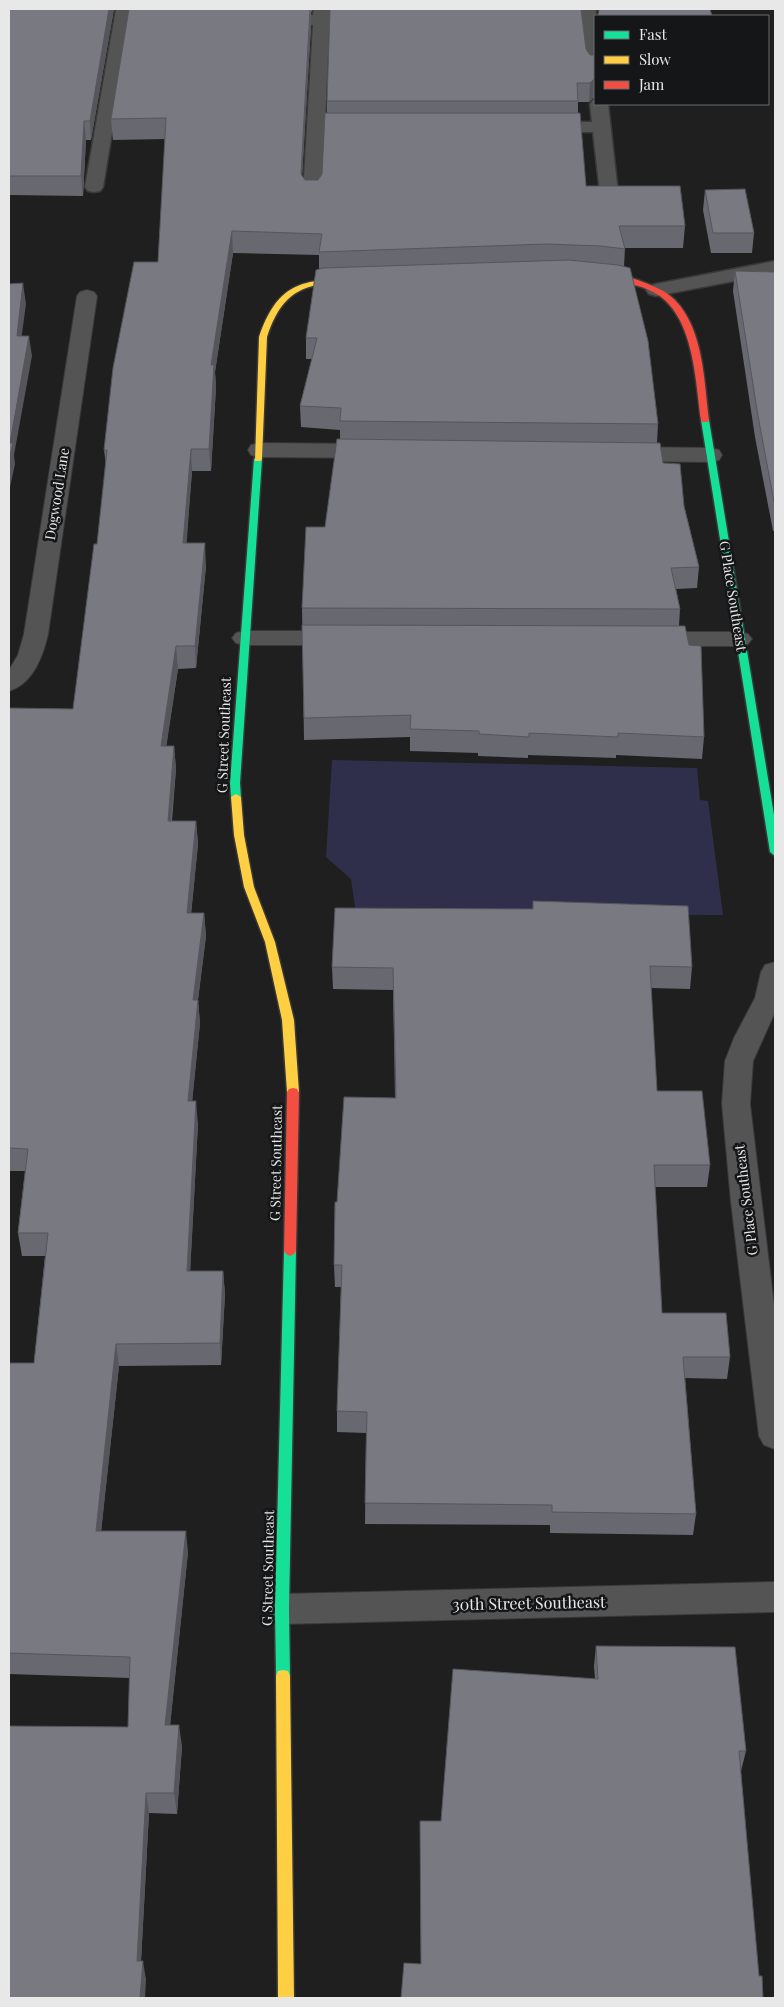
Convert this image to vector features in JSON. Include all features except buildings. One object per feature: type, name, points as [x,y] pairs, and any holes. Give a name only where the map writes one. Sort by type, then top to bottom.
[{"type":"street","name":"G Place Southeast","points":[[587,274],[623,278],[656,290],[669,297],[686,318],[692,340],[775,852]]},
{"type":"street","name":"G Street Southeast","points":[[286,1998],[282,1608],[293,1092],[288,1020],[270,942],[249,887],[239,835],[235,783],[259,450],[265,325],[275,304],[292,290],[321,281],[361,280]]},
{"type":"street","name":"Dogwood Lane","points":[[9,683],[22,671],[30,659],[36,634],[87,296]]},
{"type":"street","points":[[259,450],[397,452]]},
{"type":"street","points":[[603,454],[711,455]]},
{"type":"street","points":[[244,638],[363,638]]},
{"type":"street","points":[[630,639],[740,639]]},
{"type":"street","name":"G Place Southeast","points":[[775,972],[769,998],[748,1038],[739,1062],[736,1104],[746,1202],[775,1436]]},
{"type":"street","name":"30th Street Southeast","points":[[282,1608],[775,1597]]},
{"type":"lane","points":[[588,9],[594,60]]},
{"type":"lane","points":[[94,187],[123,13],[182,18]]},
{"type":"lane","points":[[262,19],[322,14],[312,196]]},
{"type":"lane","points":[[599,105],[609,193]]},
{"type":"lane","points":[[317,127],[376,127]]},
{"type":"lane","points":[[524,127],[602,127]]},
{"type":"lane","points":[[656,290],[775,267]]},
{"type":"shaded area","points":[[332,760],[697,768],[700,800],[708,801],[723,915],[356,914],[351,879],[326,857]]},
{"type":"traffic: fast","points":[[705,420],[775,852]]},
{"type":"traffic: fast","points":[[236,797],[235,783],[258,459]]},
{"type":"traffic: fast","points":[[283,1676],[282,1609],[290,1251]]},
{"type":"traffic: slow","points":[[258,459],[263,337],[269,320],[276,307],[294,290],[318,283],[350,280]]},
{"type":"traffic: slow","points":[[236,797],[239,835],[249,887],[270,942],[288,1020],[293,1092]]},
{"type":"traffic: slow","points":[[283,1676],[286,1998]]},
{"type":"traffic: jam","points":[[596,275],[629,280],[654,289],[672,302],[684,319],[692,339],[705,420]]},
{"type":"traffic: jam","points":[[290,1251],[293,1092]]}]
